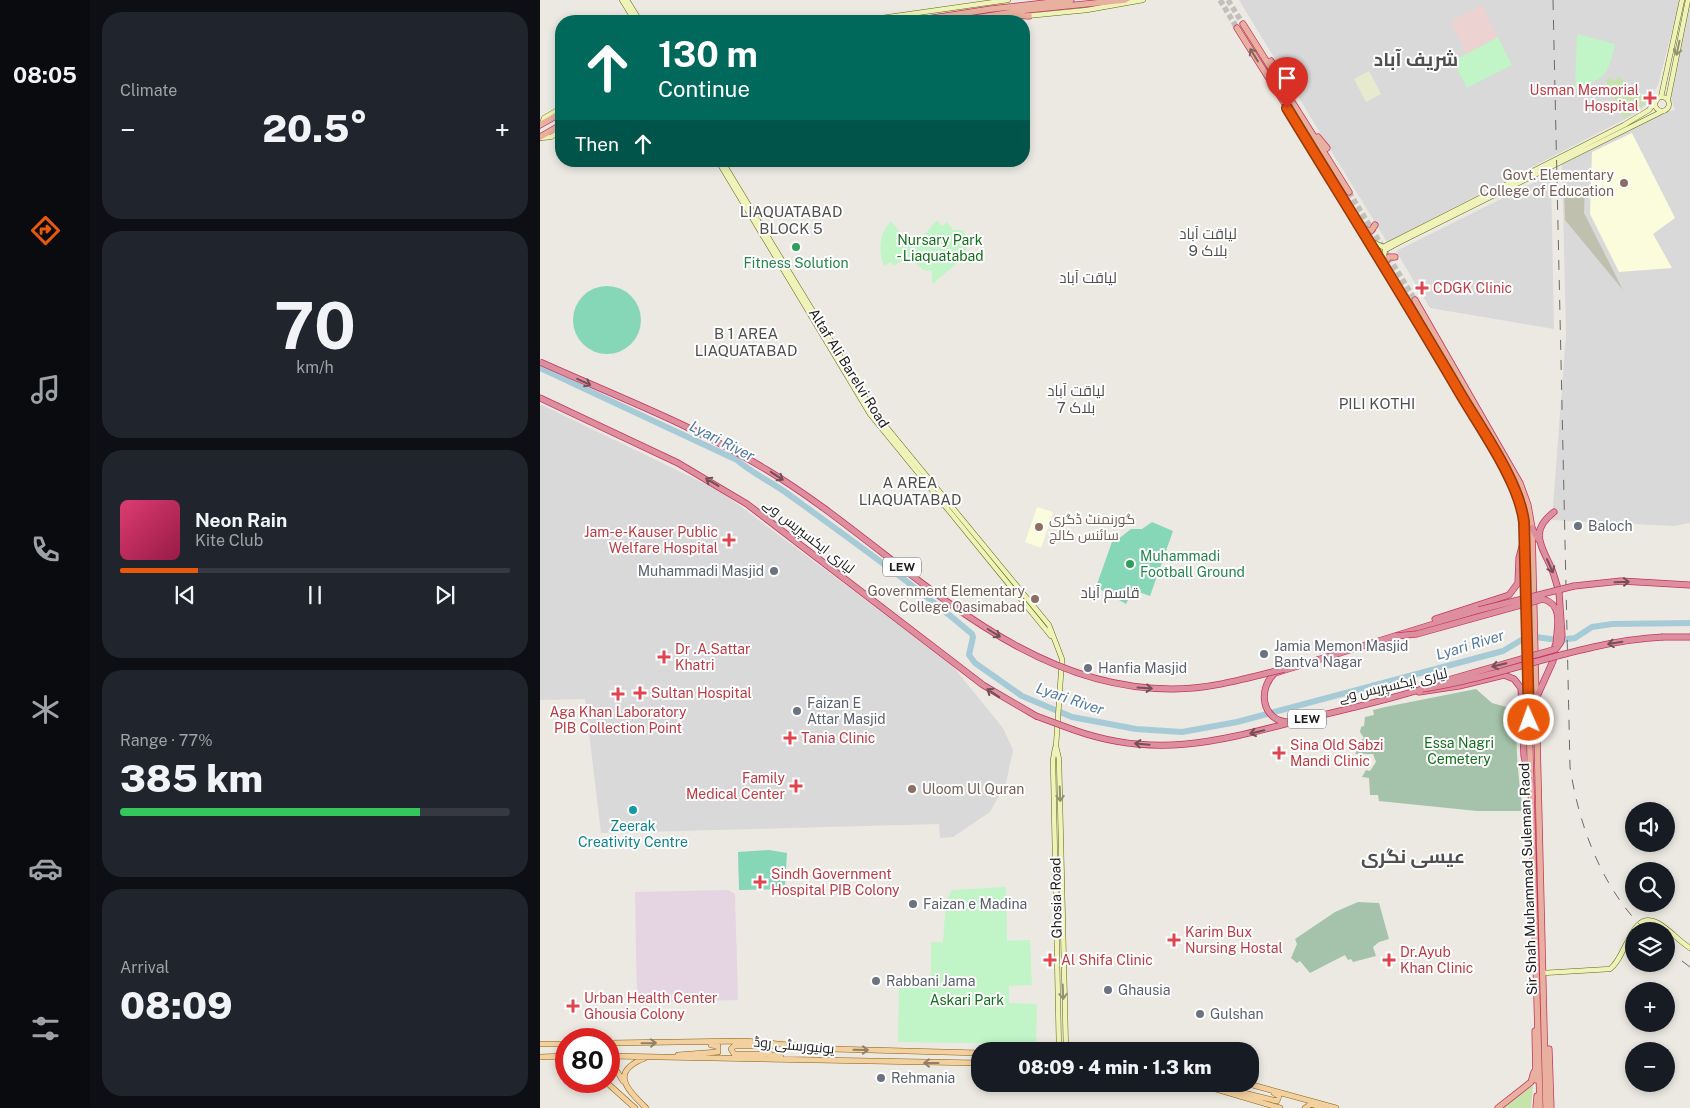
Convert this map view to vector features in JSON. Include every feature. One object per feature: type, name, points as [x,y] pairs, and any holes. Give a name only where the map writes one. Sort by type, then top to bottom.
[{"type":"highway","points":[[994,15],[1071,0]]},
{"type":"highway","points":[[976,15],[1126,0]]},
{"type":"highway","points":[[1349,192],[1300,114],[1240,26],[1364,229],[1489,442],[1526,511],[1524,539],[1529,607]]},
{"type":"highway","points":[[1271,61],[1292,102]]},
{"type":"highway","points":[[1300,114],[1327,148]]},
{"type":"highway","points":[[541,125],[555,117]]},
{"type":"highway","points":[[540,138],[555,128]]},
{"type":"highway","points":[[1364,229],[1371,231],[1375,225]]},
{"type":"highway","points":[[1384,263],[1389,257],[1395,257]]},
{"type":"highway","points":[[1415,300],[1520,483],[1526,511],[1539,541]]},
{"type":"highway","name":"لیاری ایکسپریس وے","points":[[540,362],[695,431],[768,470],[838,517],[932,591],[995,634],[1052,664],[1114,684],[1174,689],[1210,686],[1284,669],[1480,610],[1574,586],[1622,581],[1690,585]]},
{"type":"highway","name":"لیاری ایکسپریس وے","points":[[540,398],[673,460],[742,501],[983,686],[1009,703],[1045,720],[1104,738],[1163,746],[1218,741],[1613,643],[1650,637],[1690,637]]},
{"type":"highway","points":[[1539,541],[1538,533],[1541,526],[1554,512]]},
{"type":"highway","points":[[1532,528],[1527,655],[1536,982],[1543,1106]]},
{"type":"highway","name":"LEW","points":[[1396,636],[1435,619],[1509,595],[1515,590],[1519,576],[1524,539]]},
{"type":"highway","name":"LEW","points":[[1422,689],[1486,668],[1556,649],[1562,635],[1559,592],[1551,567],[1539,541]]},
{"type":"highway","name":"LEW","points":[[1396,636],[1417,634],[1543,599],[1553,604],[1558,613],[1556,644],[1553,662],[1535,700]]},
{"type":"highway","name":"Sir Shah Muhammad Suleman Raod","points":[[1529,607],[1534,654],[1544,985],[1543,1106]]},
{"type":"highway","name":"LEW","points":[[1284,669],[1275,674],[1266,683],[1263,695],[1264,703],[1268,711],[1279,721],[1295,722]]},
{"type":"highway","name":"LEW","points":[[1411,692],[1459,686],[1496,676],[1504,675],[1514,679],[1521,688],[1524,756],[1530,781]]},
{"type":"highway","points":[[1536,982],[1534,1007],[1536,1056],[1543,1106]]},
{"type":"highway","points":[[1498,1108],[1531,1082],[1536,1056]]},
{"type":"main road","points":[[622,0],[631,15]]},
{"type":"main road","points":[[627,0],[636,15]]},
{"type":"main road","points":[[903,15],[1008,0]]},
{"type":"main road","points":[[1010,15],[1027,10],[1095,9],[1143,0]]},
{"type":"main road","points":[[1661,112],[1655,108],[1659,99],[1682,0]]},
{"type":"main road","points":[[1384,263],[1385,250],[1667,108],[1688,0]]},
{"type":"main road","points":[[1370,240],[1383,247],[1641,116],[1659,99],[1668,99]]},
{"type":"main road","points":[[541,125],[544,118],[555,112]]},
{"type":"main road","points":[[540,138],[555,135]]},
{"type":"main road","name":"Altaf Ali Barelvi Road","points":[[722,167],[866,408],[921,479],[1055,641]]},
{"type":"main road","name":"Altaf Ali Barelvi Road","points":[[726,167],[871,408],[1049,625],[1055,641]]},
{"type":"main road","points":[[1055,641],[1062,659],[1062,682],[1056,746],[1059,759],[1066,1042]]},
{"type":"main road","name":"Ghosia Road","points":[[1056,746],[1053,760],[1058,1042]]},
{"type":"main road","points":[[1056,876],[1062,876]]},
{"type":"main road","points":[[1543,973],[1610,969],[1618,964],[1636,926],[1645,921],[1659,924],[1690,948]]},
{"type":"main road","name":"یونیورسٹی روڈ","points":[[620,1043],[745,1041],[832,1050],[971,1053]]},
{"type":"main road","points":[[670,1056],[690,1052],[714,1052],[720,1049],[716,1045],[690,1042]]},
{"type":"main road","points":[[540,1044],[555,1044]]},
{"type":"main road","points":[[782,1044],[763,1047],[734,1046],[731,1050],[734,1054],[768,1054],[788,1059]]},
{"type":"main road","points":[[540,1057],[555,1056]]},
{"type":"main road","name":"یونیورسٹی روڈ","points":[[620,1056],[971,1063]]},
{"type":"main road","points":[[624,1083],[624,1073],[627,1067],[648,1056]]},
{"type":"main road","points":[[620,1076],[646,1108]]},
{"type":"main road","points":[[1259,1087],[1336,1108]]},
{"type":"main road","points":[[1230,1093],[1244,1093],[1274,1102],[1279,1099],[1278,1094],[1259,1088]]},
{"type":"main road","points":[[1227,1092],[1280,1108]]},
{"type":"main road","points":[[619,1093],[635,1108]]},
{"type":"main road","points":[[1305,1108],[1311,1104],[1323,1108]]},
{"type":"shaded area","points":[[1239,0],[1680,0],[1658,85],[1647,104],[1635,114],[1387,242]]},
{"type":"shaded area","points":[[1690,0],[1690,523],[1674,526],[1552,520],[1566,334],[1562,163],[1650,116],[1675,110],[1670,95]]},
{"type":"shaded area","points":[[1482,5],[1498,37],[1466,54],[1451,21]]},
{"type":"shaded area","points":[[1369,71],[1381,94],[1366,102],[1354,79]]},
{"type":"shaded area","name":"Govt. Elementary College of Education","points":[[1632,133],[1675,218],[1653,234],[1672,268],[1619,272],[1590,214],[1592,152]]},
{"type":"shaded area","points":[[1551,174],[1554,329],[1430,308],[1396,251]]},
{"type":"shaded area","points":[[1585,187],[1584,213],[1623,290],[1565,220],[1564,191]]},
{"type":"shaded area","points":[[540,404],[720,491],[951,664],[1003,728],[1013,750],[1006,783],[990,812],[953,837],[940,838],[939,824],[601,833],[585,699],[540,700]]},
{"type":"shaded area","name":"گورنمنٹ ڈگری سائنس کالج","points":[[1037,507],[1053,512],[1041,548],[1025,542]]},
{"type":"shaded area","points":[[728,890],[735,894],[738,1000],[637,1003],[635,892]]},
{"type":"green space","points":[[1577,34],[1615,44],[1610,63],[1604,74],[1594,82],[1575,89]]},
{"type":"green space","points":[[1498,37],[1512,65],[1467,88],[1453,61]]},
{"type":"green space","points":[[1609,77],[1614,81],[1619,77],[1648,100],[1636,112],[1624,118],[1606,81]]},
{"type":"green space","name":"Nursary Park - Liaquatabad","points":[[937,220],[942,226],[947,222],[953,230],[964,230],[967,247],[966,260],[962,259],[934,283],[932,282],[932,271],[924,270],[907,256],[894,266],[891,262],[884,266],[880,248],[884,231],[891,221],[913,248]]},
{"type":"green space","points":[[607,286],[620,289],[631,296],[638,307],[641,320],[638,333],[631,344],[620,351],[607,354],[594,351],[583,344],[576,333],[573,320],[576,307],[583,296],[594,289]]},
{"type":"green space","points":[[1152,522],[1173,531],[1150,596],[1133,590],[1126,604],[1096,587],[1113,539],[1117,540],[1131,529],[1142,529]]},
{"type":"green space","name":"Essa Nagri Cemetery","points":[[1476,689],[1492,703],[1517,710],[1517,761],[1523,811],[1477,811],[1379,801],[1378,795],[1370,795],[1369,778],[1362,777],[1366,770],[1370,771],[1376,762],[1373,754],[1355,754],[1360,745],[1357,743],[1364,738],[1360,732],[1361,727],[1364,726],[1365,717],[1374,715],[1373,710]]},
{"type":"green space","points":[[769,850],[787,853],[785,886],[783,889],[739,890],[738,852]]},
{"type":"green space","name":"Askari Park","points":[[1006,887],[1007,941],[1030,940],[1032,985],[1009,986],[1009,1003],[1037,1004],[1036,1042],[898,1042],[899,982],[931,980],[931,942],[943,942],[946,901],[952,890]]},
{"type":"green space","points":[[1358,902],[1379,903],[1389,939],[1379,942],[1373,947],[1376,956],[1353,962],[1351,959],[1348,960],[1345,955],[1310,973],[1300,961],[1297,963],[1291,958],[1297,944],[1295,939],[1335,912]]},
{"type":"green space","points":[[1533,1083],[1531,1108],[1500,1108]]},
{"type":"waterway","name":"Lyari River","points":[[540,368],[737,460],[858,545],[972,634],[969,655],[975,663],[1022,696],[1072,717],[1136,729],[1182,732],[1237,722],[1503,651],[1528,636],[1558,640],[1575,638],[1592,627],[1612,624],[1690,623]]},
{"type":"tunnel","points":[[1220,0],[1237,28]]},
{"type":"tunnel","points":[[1228,0],[1243,24]]},
{"type":"tunnel","points":[[1349,192],[1415,300]]},
{"type":"railway","points":[[1553,0],[1570,767],[1579,812],[1595,855],[1617,896],[1638,922]]},
{"type":"railway","points":[[1675,956],[1690,967]]},
{"type":"place","name":"Usman Memorial Hospital","points":[[1650,98]]},
{"type":"place","name":"Govt. Elementary College of Education","points":[[1624,183]]},
{"type":"place","name":"Fitness Solution","points":[[796,247]]},
{"type":"place","name":"CDGK Clinic","points":[[1422,288]]},
{"type":"place","name":"Baloch","points":[[1578,526]]},
{"type":"place","name":"گورنمنٹ ڈگری سائنس کالج","points":[[1039,527]]},
{"type":"place","name":"Jam-e-Kauser Public Welfare Hospital","points":[[729,540]]},
{"type":"place","name":"Muhammadi Football Ground","points":[[1130,564]]},
{"type":"place","name":"Muhammadi Masjid","points":[[774,571]]},
{"type":"place","name":"Government Elementary College Qasimabad","points":[[1035,599]]},
{"type":"place","name":"Jamia Memon Masjid Bantva Nagar","points":[[1264,654]]},
{"type":"place","name":"Dr .A.Sattar Khatri","points":[[664,657]]},
{"type":"place","name":"Hanfia Masjid","points":[[1088,668]]},
{"type":"place","name":"Sultan Hospital","points":[[640,693]]},
{"type":"place","name":"Aga Khan Laboratory PIB Collection Point","points":[[618,694]]},
{"type":"place","name":"Faizan E Attar Masjid","points":[[797,711]]},
{"type":"place","name":"Tania Clinic","points":[[790,738]]},
{"type":"place","name":"Sina Old Sabzi Mandi Clinic","points":[[1279,753]]},
{"type":"place","name":"Family Medical Center","points":[[796,786]]},
{"type":"place","name":"Uloom Ul Quran","points":[[912,789]]},
{"type":"place","name":"Zeerak Creativity Centre","points":[[633,810]]},
{"type":"place","name":"Sindh Government Hospital PIB Colony","points":[[760,882]]},
{"type":"place","name":"Faizan e Madina","points":[[913,904]]},
{"type":"place","name":"Karim Bux Nursing Hostal","points":[[1174,940]]},
{"type":"place","name":"Al Shifa Clinic","points":[[1050,960]]},
{"type":"place","name":"Dr.Ayub Khan Clinic","points":[[1389,960]]},
{"type":"place","name":"Rabbani Jama","points":[[876,981]]},
{"type":"place","name":"Ghausia","points":[[1108,990]]},
{"type":"place","name":"Urban Health Center Ghousia Colony","points":[[573,1006]]},
{"type":"place","name":"Gulshan","points":[[1200,1014]]},
{"type":"place","name":"Rehmania","points":[[881,1078]]},
{"type":"district","name":"شريف آباد","points":[[1416,59]]},
{"type":"district","name":"LIAQUATABAD BLOCK 5","points":[[791,220]]},
{"type":"district","name":"لیاقت آباد بلاک 9","points":[[1208,242]]},
{"type":"district","name":"لیاقت آباد","points":[[1088,278]]},
{"type":"district","name":"B 1 AREA LIAQUATABAD","points":[[746,342]]},
{"type":"district","name":"لیاقت آباد بلاک 7","points":[[1076,400]]},
{"type":"district","name":"PILI KOTHI","points":[[1377,404]]},
{"type":"district","name":"A AREA LIAQUATABAD","points":[[910,492]]},
{"type":"district","name":"قاسم آباد","points":[[1110,593]]},
{"type":"district","name":"عیسی نگری","points":[[1413,856]]},
{"type":"route","points":[[1287,108],[1364,229],[1412,310],[1489,442],[1512,484],[1521,506],[1524,522],[1529,720]]}]
